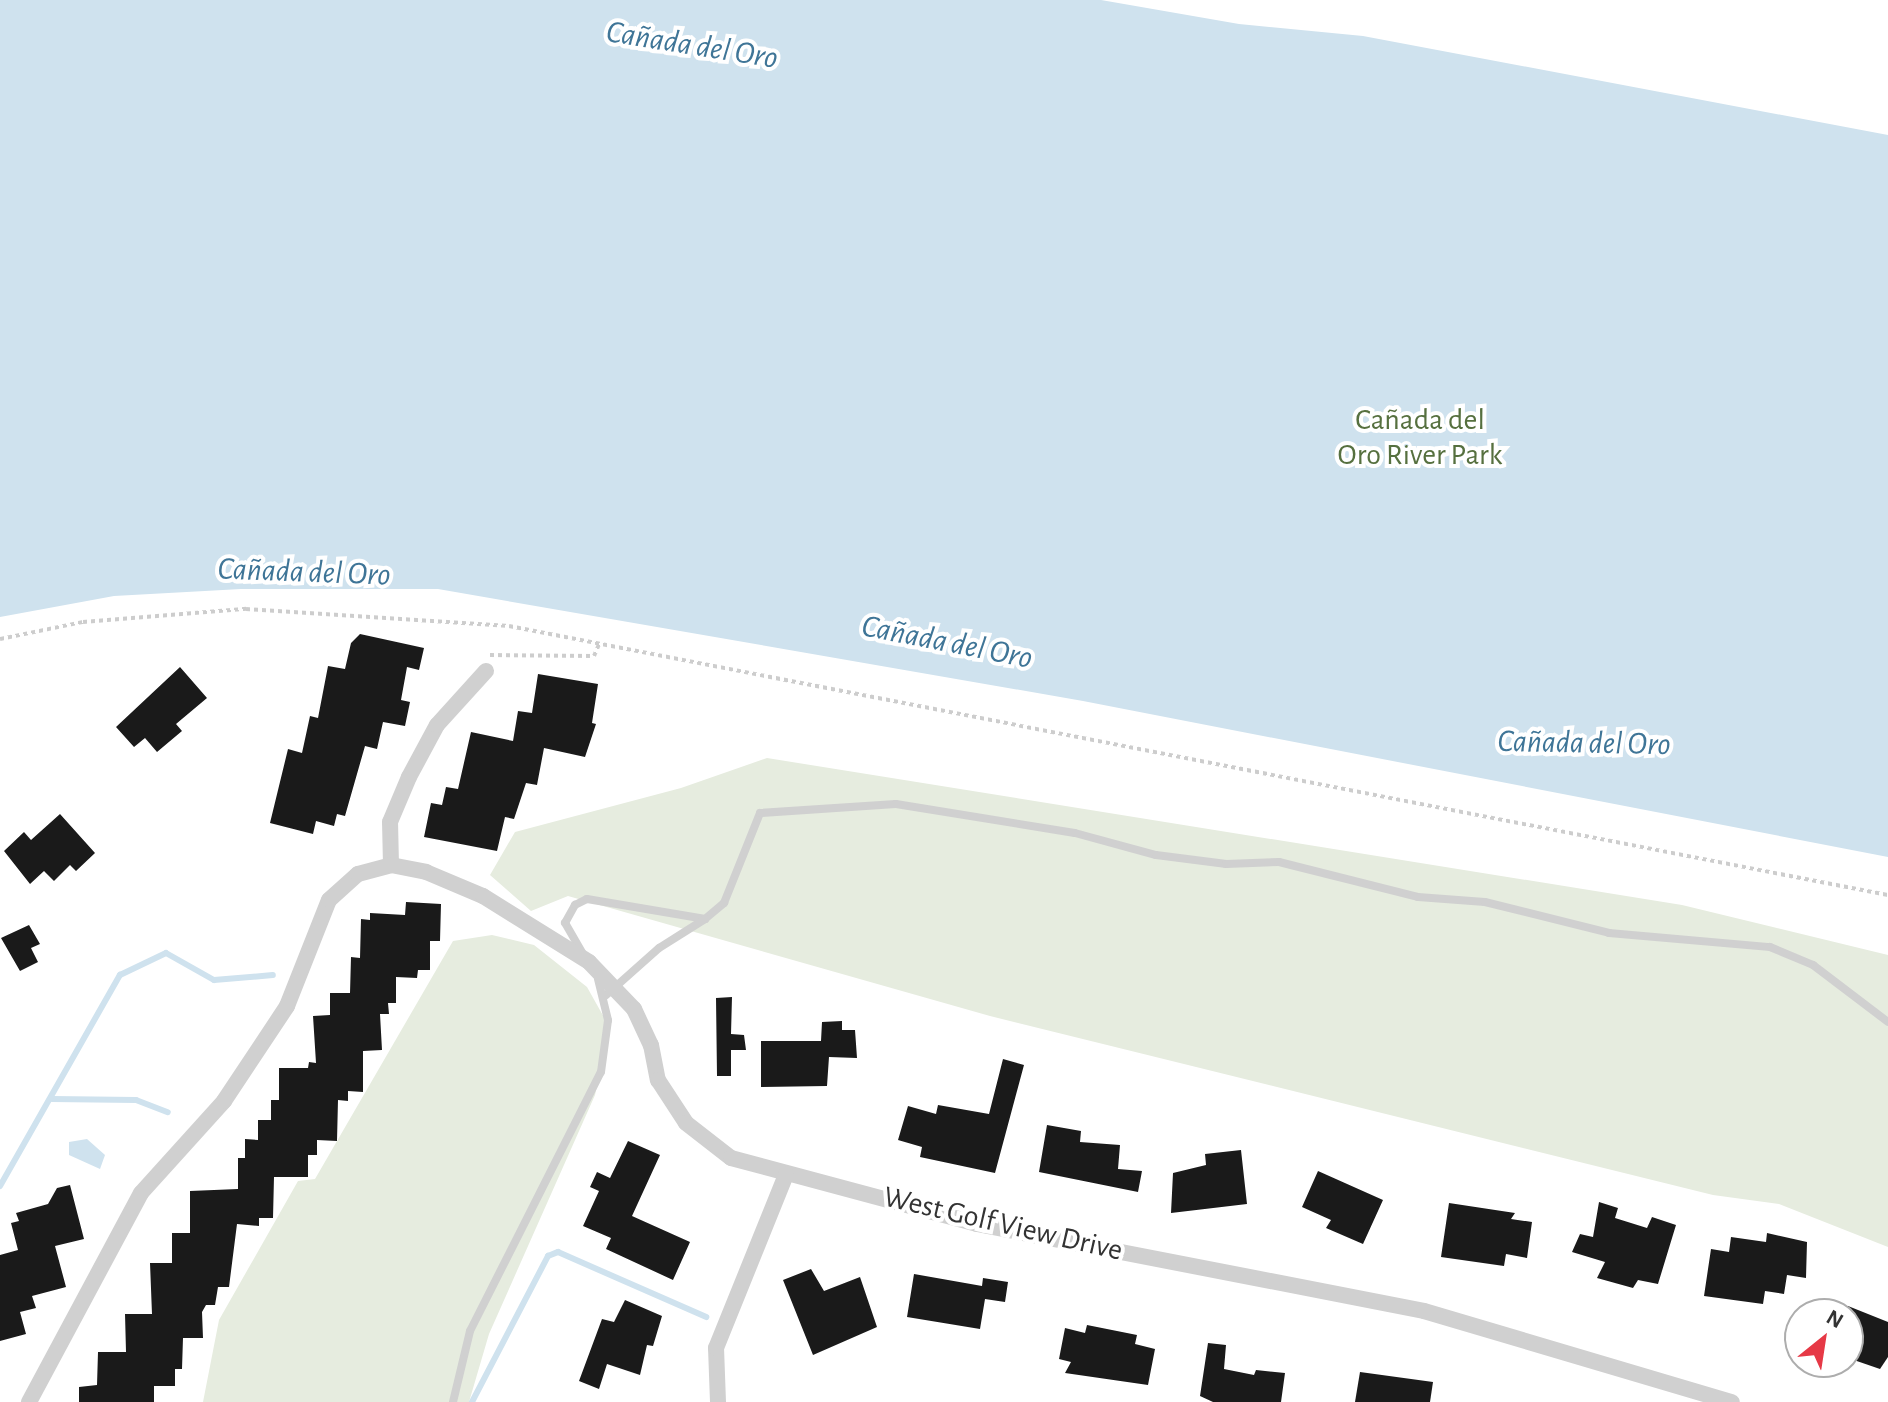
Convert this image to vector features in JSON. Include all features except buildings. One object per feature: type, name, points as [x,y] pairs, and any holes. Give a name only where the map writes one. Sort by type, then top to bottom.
[{"type":"street","points":[[29,1402],[141,1193],[224,1101],[287,1006],[329,900],[358,874],[391,865],[390,822],[409,777],[437,725],[486,671]]},
{"type":"street","name":"West Golf View Drive","points":[[391,865],[426,872],[483,896],[589,962],[609,991],[634,1009],[651,1045],[658,1080],[686,1123],[731,1158],[977,1224],[1424,1311],[1732,1402]]},
{"type":"street","points":[[718,1402],[716,1348],[786,1175]]},
{"type":"lane","points":[[453,1402],[470,1331],[601,1072],[608,1046],[609,991],[659,948],[724,903],[760,813],[896,804],[1075,833],[1156,855],[1226,864],[1279,862],[1418,897],[1485,902],[1609,933],[1770,947],[1813,965],[1888,1022]]},
{"type":"lane","points":[[589,962],[565,923],[575,905],[587,899],[705,919]]},
{"type":"path","points":[[0,639],[83,622],[246,609],[509,626],[1888,895]]},
{"type":"path","points":[[486,671],[491,651],[594,656],[600,642]]},
{"type":"shaded area","points":[[767,758],[1682,905],[1888,955],[1888,1247],[1779,1204],[1713,1195],[990,1016],[568,896],[531,911],[490,875],[515,832],[681,788]]},
{"type":"shaded area","points":[[492,935],[534,945],[587,987],[610,1028],[595,1095],[489,1334],[469,1402],[203,1402],[219,1320],[298,1181],[315,1179],[453,941]]},
{"type":"water","name":"Cañada del Oro River Park","points":[[0,0],[1101,0],[1239,24],[1363,36],[1888,135],[1888,857],[1083,701],[438,589],[241,589],[114,596],[0,617]]},
{"type":"water","points":[[87,1139],[105,1155],[100,1169],[69,1155],[69,1142]]},
{"type":"waterway","points":[[0,1186],[120,975],[166,953],[214,980],[273,975]]},
{"type":"waterway","points":[[52,1099],[136,1100],[168,1112]]},
{"type":"waterway","points":[[472,1402],[548,1256],[558,1252],[706,1317]]},
{"type":"water label","name":"Cañada del Oro","points":[[692,45]]},
{"type":"water label","name":"Cañada del Oro","points":[[304,572]]},
{"type":"water label","name":"Cañada del Oro","points":[[947,642]]},
{"type":"water label","name":"Cañada del Oro","points":[[1584,743]]}]
